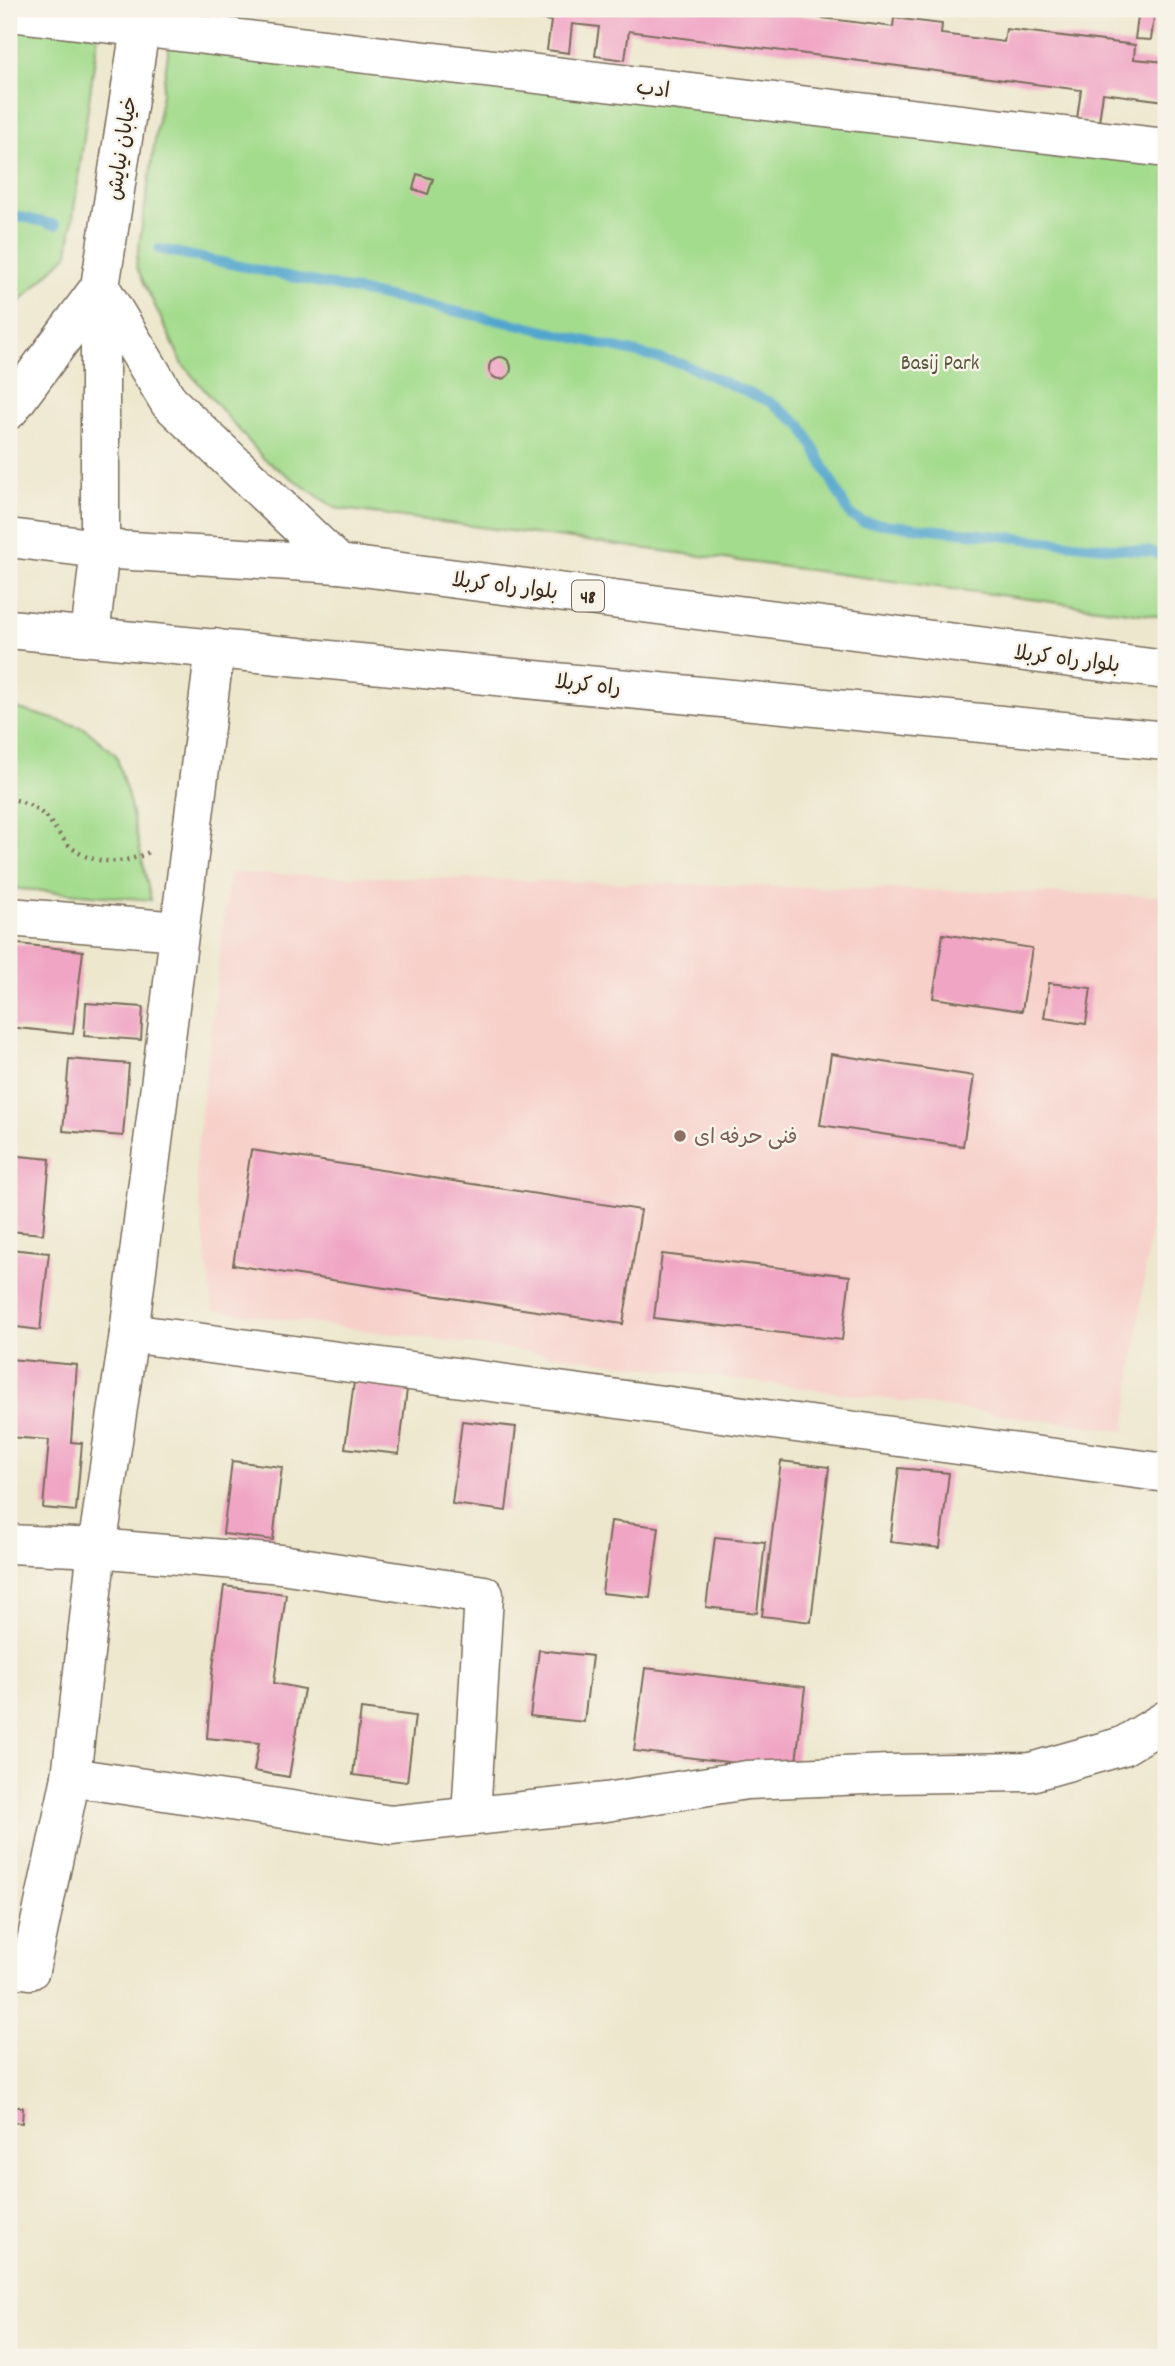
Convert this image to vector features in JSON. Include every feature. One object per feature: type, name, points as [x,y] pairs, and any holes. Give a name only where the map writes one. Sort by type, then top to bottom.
[{"type":"street","name":"ادب","points":[[9,12],[141,19],[1166,148]]},
{"type":"street","name":"خیابان نیایش","points":[[90,636],[100,549],[100,287],[141,19]]},
{"type":"street","points":[[9,410],[100,287],[169,402],[339,564]]},
{"type":"street","name":"بلوار راه کربلا","points":[[9,538],[100,549],[339,564],[1166,670]]},
{"type":"street","name":"راه کربلا","points":[[9,629],[1166,741]]},
{"type":"street","points":[[9,1967],[30,1970],[71,1777],[97,1548],[129,1333],[215,648]]},
{"type":"street","points":[[9,916],[179,931]]},
{"type":"street","points":[[129,1333],[1166,1473]]},
{"type":"street","points":[[9,1544],[97,1548],[281,1564],[484,1595],[471,1816]]},
{"type":"street","points":[[71,1777],[391,1825],[606,1802],[747,1780],[1031,1772],[1123,1746],[1166,1720]]},
{"type":"path","points":[[9,798],[41,812],[66,843],[83,855],[101,861],[121,862],[140,857],[193,821]]},
{"type":"shaded area","name":"فنی حرفه ای","points":[[229,873],[1166,896],[1166,1106],[1125,1431],[213,1310],[195,1167]]},
{"type":"green space","points":[[9,24],[98,35],[68,254],[9,312]]},
{"type":"green space","name":"Basij Park","points":[[170,40],[1166,164],[1166,617],[335,508],[264,459],[183,365],[136,266]]},
{"type":"green space","points":[[9,706],[84,728],[116,755],[151,900],[9,888]]},
{"type":"building","points":[[465,9],[750,9],[893,27],[894,18],[942,24],[941,34],[1004,42],[1006,29],[1135,45],[1134,59],[1166,62],[1166,101],[1103,93],[1099,122],[1077,119],[1081,90],[629,31],[625,60],[595,56],[599,27],[572,24],[569,53],[547,50],[551,21]]},
{"type":"building","points":[[1139,9],[1155,10],[1151,40],[1135,39]]},
{"type":"building","points":[[417,174],[433,179],[428,194],[413,189]]},
{"type":"building","points":[[500,357],[508,360],[511,368],[508,376],[500,379],[492,376],[489,368],[492,360]]},
{"type":"building","points":[[943,934],[1032,948],[1022,1011],[933,998]]},
{"type":"building","points":[[9,943],[83,951],[73,1034],[9,1027]]},
{"type":"building","points":[[1049,983],[1091,988],[1086,1024],[1044,1018]]},
{"type":"building","points":[[86,1003],[143,1007],[141,1040],[84,1036]]},
{"type":"building","points":[[831,1054],[974,1076],[963,1146],[820,1125]]},
{"type":"building","points":[[69,1059],[129,1064],[123,1136],[63,1131]]},
{"type":"building","points":[[251,1150],[641,1210],[623,1324],[233,1265]]},
{"type":"building","points":[[9,1155],[50,1159],[43,1234],[9,1231]]},
{"type":"building","points":[[9,1249],[49,1253],[40,1330],[9,1326]]},
{"type":"building","points":[[662,1254],[850,1276],[842,1340],[654,1318]]},
{"type":"building","points":[[9,1359],[77,1365],[71,1442],[82,1443],[76,1511],[43,1508],[49,1440],[9,1437]]},
{"type":"building","points":[[354,1382],[407,1389],[399,1454],[345,1448]]},
{"type":"building","points":[[462,1421],[516,1427],[506,1511],[452,1504]]},
{"type":"building","points":[[232,1461],[282,1467],[273,1540],[223,1534]]},
{"type":"building","points":[[781,1461],[829,1467],[811,1622],[762,1616]]},
{"type":"building","points":[[899,1468],[949,1473],[940,1548],[890,1542]]},
{"type":"building","points":[[611,1521],[659,1527],[650,1598],[602,1593]]},
{"type":"building","points":[[715,1537],[765,1542],[757,1613],[706,1607]]},
{"type":"building","points":[[224,1586],[286,1594],[274,1683],[304,1689],[289,1777],[254,1771],[259,1743],[207,1738],[212,1674]]},
{"type":"building","points":[[539,1650],[592,1656],[584,1722],[530,1716]]},
{"type":"building","points":[[645,1668],[805,1687],[795,1770],[634,1751]]},
{"type":"building","points":[[361,1709],[415,1716],[407,1782],[353,1775]]},
{"type":"building","points":[[9,2107],[23,2107],[22,2123],[9,2122]]},
{"type":"waterway","points":[[9,214],[56,225]]},
{"type":"waterway","points":[[159,249],[525,326],[683,364],[772,403],[802,426],[850,515],[863,522],[1152,552],[1166,557]]},
{"type":"place","name":"فنی حرفه ای","points":[[680,1136]]}]
